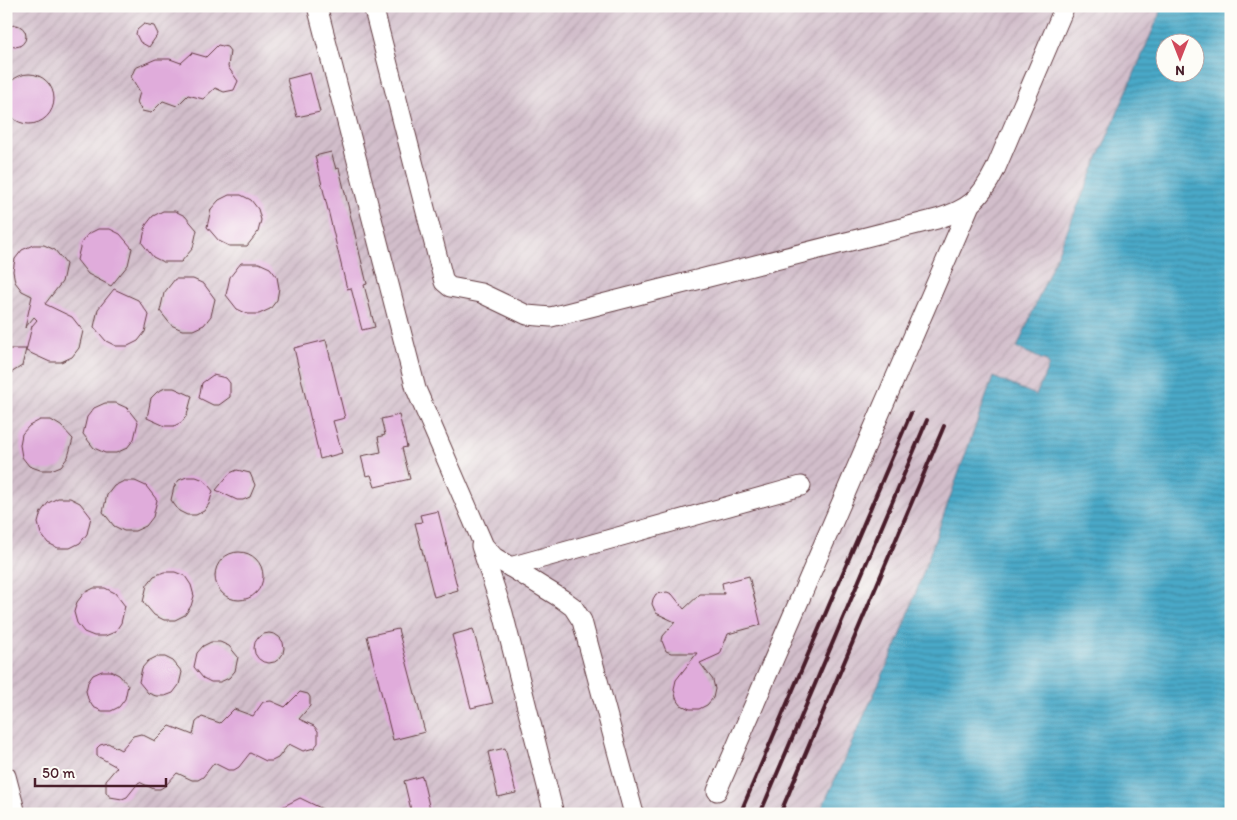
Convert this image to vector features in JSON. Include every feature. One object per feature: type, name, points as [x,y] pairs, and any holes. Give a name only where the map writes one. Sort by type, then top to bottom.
[{"type":"lane","points":[[317,6],[416,389],[477,533],[503,613],[554,814]]},
{"type":"lane","points":[[373,6],[444,282],[450,287],[481,292],[527,315],[551,317],[564,315],[937,219],[969,207]]},
{"type":"lane","points":[[717,791],[969,207],[986,188],[995,170],[1065,6]]},
{"type":"lane","points":[[510,567],[802,486]]},
{"type":"lane","points":[[477,533],[484,546],[494,557],[562,599],[573,607],[582,621],[634,814]]},
{"type":"lane","points":[[6,776],[16,814]]},
{"type":"shaded area","points":[[6,6],[1163,6],[1017,348],[1050,364],[1036,395],[993,377],[900,637],[819,814],[6,814]]},
{"type":"water","points":[[1163,6],[1231,6],[1231,814],[819,814],[900,637],[993,377],[1036,395],[1049,365],[1046,361],[1017,348]]},
{"type":"building","points":[[144,24],[154,26],[158,34],[149,47],[140,42],[136,34],[137,30]]},
{"type":"building","points":[[15,25],[23,28],[26,36],[23,44],[15,47],[7,44],[4,36],[7,28]]},
{"type":"building","points":[[218,45],[227,47],[230,51],[228,67],[238,81],[234,90],[224,92],[215,88],[203,99],[188,95],[177,106],[163,101],[151,113],[142,111],[137,103],[140,92],[131,77],[135,68],[156,59],[170,59],[181,63],[192,53],[206,57]]},
{"type":"building","points":[[310,73],[320,112],[297,117],[287,79]]},
{"type":"building","points":[[24,74],[34,74],[47,81],[54,94],[54,104],[47,117],[34,124],[24,124],[15,120],[8,113],[4,104],[4,94],[8,85],[15,78]]},
{"type":"building","points":[[331,152],[336,169],[339,168],[367,284],[364,285],[375,327],[362,330],[351,288],[347,289],[315,156]]},
{"type":"building","points":[[229,195],[241,195],[251,200],[258,209],[261,220],[258,232],[247,246],[229,246],[219,241],[207,227],[211,209],[219,200]]},
{"type":"building","points":[[163,211],[175,211],[185,216],[197,230],[193,248],[181,262],[163,262],[153,257],[142,243],[146,225],[153,216]]},
{"type":"building","points":[[98,229],[110,229],[120,234],[132,248],[128,265],[111,286],[88,274],[77,260],[81,243],[88,234]]},
{"type":"building","points":[[33,245],[44,245],[55,250],[66,264],[62,282],[45,304],[72,317],[83,331],[79,348],[72,357],[61,362],[50,362],[26,351],[32,326],[37,320],[34,317],[25,328],[32,296],[22,291],[15,282],[13,271],[15,259],[22,250]]},
{"type":"building","points":[[241,263],[259,263],[270,268],[277,277],[279,288],[277,300],[270,309],[259,314],[248,314],[237,309],[226,295],[230,277]]},
{"type":"building","points":[[175,279],[193,279],[204,284],[215,299],[211,316],[204,325],[193,330],[182,330],[171,325],[160,311],[164,293]]},
{"type":"building","points":[[114,289],[138,300],[149,315],[145,332],[138,341],[128,346],[116,346],[106,341],[94,327],[98,309]]},
{"type":"building","points":[[326,340],[345,418],[333,421],[342,453],[320,459],[294,348]]},
{"type":"building","points":[[6,349],[26,349],[22,366],[6,376]]},
{"type":"building","points":[[213,375],[226,378],[230,383],[230,397],[219,405],[213,405],[199,398],[202,383]]},
{"type":"building","points":[[165,388],[174,388],[192,396],[187,415],[182,422],[174,426],[165,426],[147,418],[151,398]]},
{"type":"building","points":[[105,403],[116,403],[127,408],[138,422],[134,439],[127,448],[116,453],[105,453],[94,448],[83,434],[87,417],[94,408]]},
{"type":"building","points":[[399,415],[407,447],[402,448],[410,479],[375,487],[371,475],[366,476],[361,456],[381,452],[378,437],[385,435],[381,419]]},
{"type":"building","points":[[40,420],[51,420],[61,426],[73,439],[68,457],[61,466],[51,470],[40,470],[29,466],[22,457],[20,445],[22,434],[29,426]]},
{"type":"building","points":[[237,470],[250,473],[255,485],[250,497],[243,500],[237,500],[216,490],[230,473]]},
{"type":"building","points":[[187,477],[196,477],[204,480],[213,491],[209,504],[204,511],[196,515],[187,515],[179,511],[171,500],[174,487],[179,480]]},
{"type":"building","points":[[124,481],[135,481],[146,486],[157,500],[153,517],[146,526],[135,531],[124,531],[114,526],[103,512],[107,495],[114,486]]},
{"type":"building","points":[[58,498],[70,498],[80,503],[91,517],[87,534],[80,543],[70,548],[58,548],[48,543],[41,534],[38,523],[41,512],[48,503]]},
{"type":"building","points":[[438,511],[458,590],[434,597],[415,523],[422,522],[420,515]]},
{"type":"building","points":[[234,552],[244,552],[256,559],[263,571],[263,581],[256,593],[244,600],[234,600],[226,596],[219,589],[215,581],[215,571],[219,563],[226,556]]},
{"type":"building","points":[[164,572],[175,572],[185,576],[191,585],[194,596],[191,606],[185,615],[175,620],[164,620],[154,615],[143,602],[147,585],[154,576]]},
{"type":"building","points":[[749,576],[761,625],[728,634],[720,654],[700,663],[713,680],[715,689],[713,698],[707,705],[699,709],[690,709],[681,705],[676,698],[674,689],[676,680],[697,653],[671,653],[666,651],[662,641],[663,636],[675,622],[656,613],[652,604],[653,599],[656,594],[667,592],[672,594],[684,609],[700,594],[724,594],[722,583]]},
{"type":"building","points":[[94,588],[105,588],[115,593],[125,606],[121,623],[115,632],[105,636],[94,636],[84,632],[77,623],[74,612],[77,602],[84,593]]},
{"type":"building","points":[[398,629],[425,732],[393,740],[367,636]]},
{"type":"building","points":[[473,629],[493,703],[471,708],[452,635]]},
{"type":"building","points":[[269,633],[280,637],[284,648],[280,659],[269,663],[258,659],[254,648],[258,637]]},
{"type":"building","points":[[211,642],[220,642],[229,646],[238,657],[235,671],[229,678],[220,682],[211,682],[203,678],[194,667],[197,653],[203,646]]},
{"type":"building","points":[[156,657],[165,657],[173,661],[182,672],[179,685],[173,693],[165,696],[156,696],[148,693],[139,682],[142,668],[148,661]]},
{"type":"building","points":[[102,671],[111,671],[119,675],[128,685],[125,699],[119,707],[111,711],[102,711],[93,707],[86,691],[88,682],[93,675]]},
{"type":"building","points":[[300,692],[308,694],[310,697],[310,706],[299,719],[314,726],[318,731],[318,743],[314,748],[303,751],[289,744],[278,758],[272,761],[266,761],[250,753],[239,767],[234,770],[228,770],[214,763],[203,777],[198,780],[192,780],[177,773],[160,789],[154,789],[139,782],[127,797],[122,799],[110,797],[106,792],[106,780],[117,767],[97,756],[97,748],[100,745],[108,743],[121,750],[133,736],[141,734],[155,741],[170,726],[193,735],[196,722],[202,717],[220,723],[234,709],[253,716],[263,702],[271,701],[285,707]]},
{"type":"building","points":[[505,748],[516,793],[498,797],[488,752]]},
{"type":"building","points":[[422,776],[431,814],[412,814],[404,781]]},
{"type":"building","points":[[300,798],[333,814],[268,814]]},
{"type":"railway","points":[[740,814],[911,413]]},
{"type":"railway","points":[[760,814],[927,420]]},
{"type":"railway","points":[[780,814],[944,426]]}]
